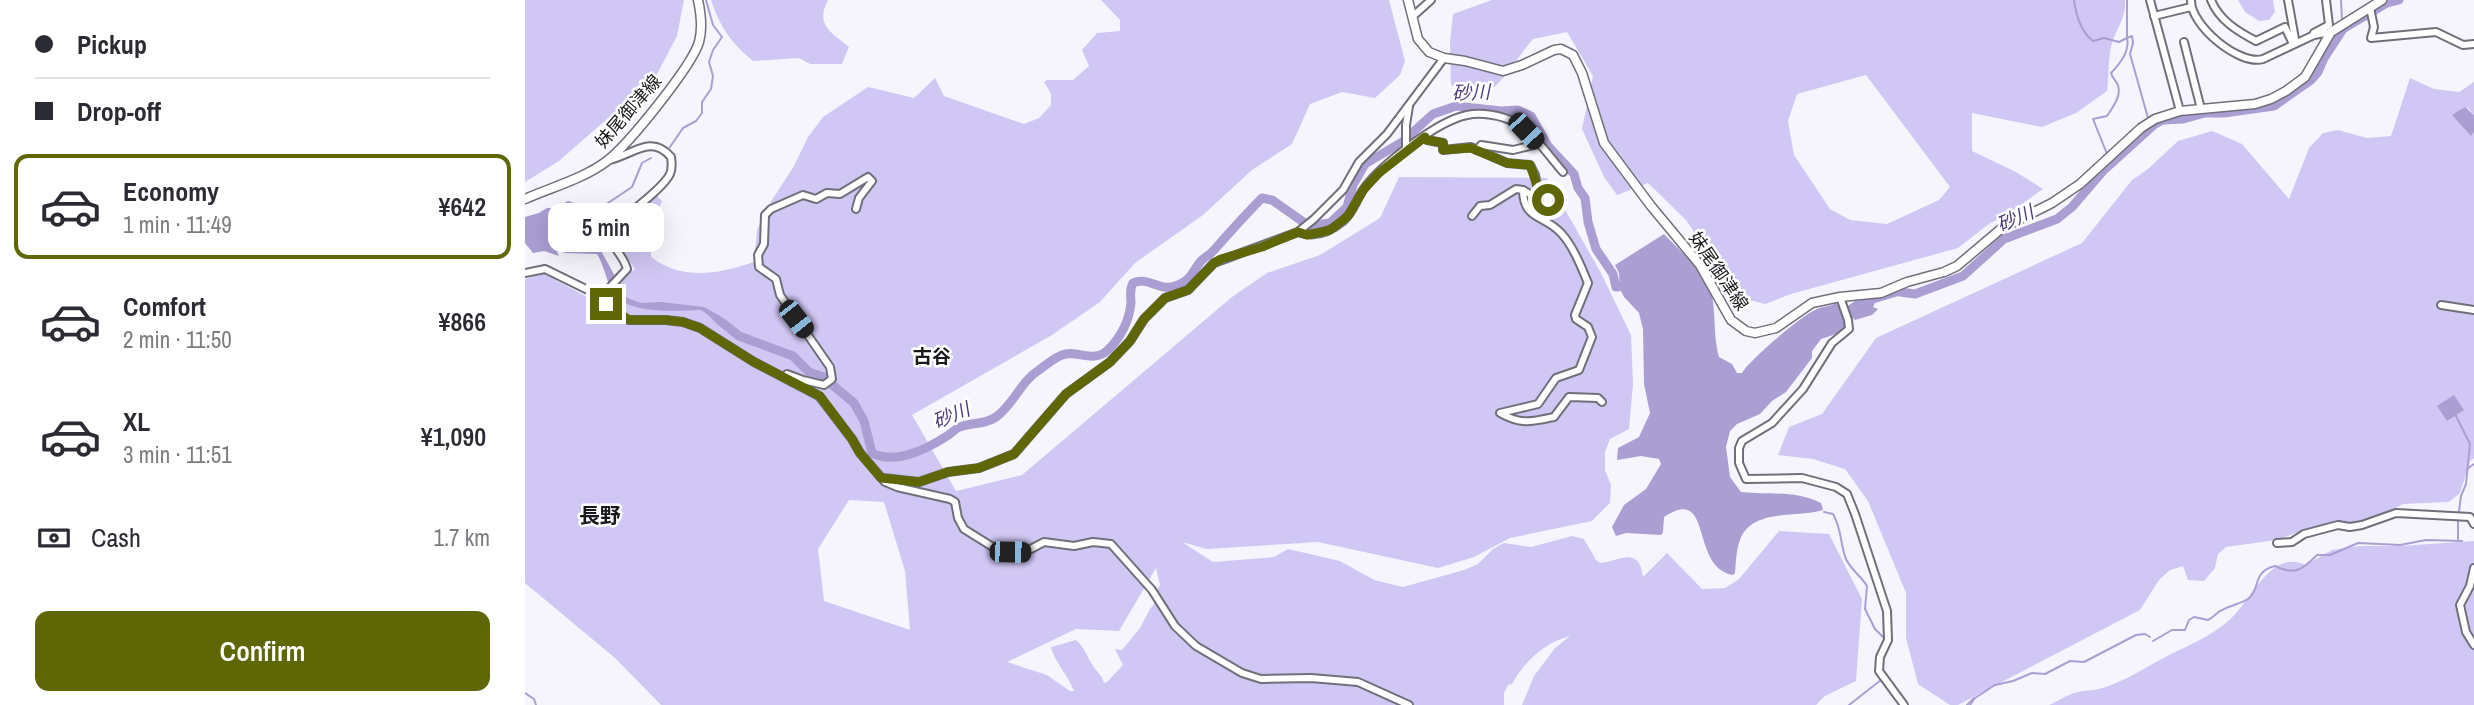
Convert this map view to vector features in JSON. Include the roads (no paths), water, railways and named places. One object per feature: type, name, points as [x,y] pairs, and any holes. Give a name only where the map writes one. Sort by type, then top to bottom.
[{"type":"main road","name":"妹尾御津線","points":[[525,199],[588,173],[608,160],[631,137],[695,52],[701,26],[698,0]]},
{"type":"main road","name":"妹尾御津線","points":[[1408,0],[1422,45],[1444,58],[1503,71],[1554,50],[1561,49],[1573,55],[1582,73],[1604,143],[1700,265],[1726,313],[1746,331],[1765,332],[1776,328],[1812,303],[1881,293],[1958,266],[2003,228],[2052,203],[2080,184],[2150,122],[2180,111],[2255,104],[2271,99],[2305,76],[2331,32],[2371,11],[2382,0]]},
{"type":"street","points":[[1412,17],[1431,0]]},
{"type":"street","points":[[2150,0],[2180,111]]},
{"type":"street","points":[[2211,0],[2216,12],[2239,32],[2256,41],[2285,27],[2295,43]]},
{"type":"street","points":[[2287,0],[2295,43]]},
{"type":"street","points":[[2314,35],[2329,25],[2326,0]]},
{"type":"street","points":[[2154,16],[2191,4],[2196,20],[2213,38],[2233,51],[2256,60],[2314,35],[2331,32]]},
{"type":"street","points":[[2371,11],[2374,27],[2371,38],[2441,33],[2463,45],[2474,44]]},
{"type":"street","points":[[2184,42],[2201,109]]},
{"type":"street","points":[[881,478],[919,482],[948,472],[979,468],[1014,454],[1066,394],[1110,362],[1130,341],[1144,319],[1165,298],[1188,290],[1221,259],[1262,247],[1301,230],[1335,199],[1359,162],[1387,134],[1444,58]]},
{"type":"street","points":[[1406,147],[1409,106]]},
{"type":"street","points":[[1301,230],[1307,235],[1318,234],[1342,223],[1364,189],[1406,147],[1453,119],[1469,114],[1489,115],[1514,122],[1526,131],[1563,172]]},
{"type":"street","points":[[1425,137],[1427,140],[1443,143],[1443,150],[1477,150],[1507,163],[1530,165],[1538,191],[1549,204],[1533,199],[1527,191],[1516,189],[1490,205],[1480,205],[1472,216]]},
{"type":"street","points":[[1477,150],[1481,145],[1514,150],[1538,144]]},
{"type":"street","points":[[600,298],[627,269],[611,243],[608,232],[610,228],[661,185],[669,176],[672,162],[667,153],[658,147],[645,145],[608,160]]},
{"type":"street","points":[[782,374],[810,383],[830,382],[830,367],[780,295],[776,279],[759,267],[758,255],[764,244],[765,215],[771,209],[803,195],[815,199],[827,193],[840,194],[868,177],[872,181],[859,198],[856,209]]},
{"type":"street","points":[[1523,191],[1527,211],[1564,236],[1587,279],[1575,315],[1576,319],[1588,327],[1591,337],[1579,370],[1556,378],[1538,404],[1500,413],[1516,421],[1527,422],[1553,417],[1570,397],[1598,398],[1602,402]]},
{"type":"street","points":[[525,273],[545,269],[600,298],[629,320],[666,320],[700,328],[754,362],[782,374],[825,401],[860,453],[881,478],[897,487],[955,502],[958,518],[964,529],[996,549],[1025,552],[1044,542],[1074,546],[1093,542],[1111,544],[1152,590],[1175,626],[1196,646],[1242,673],[1261,679],[1311,678],[1358,682],[1409,705]]},
{"type":"street","points":[[1840,297],[1849,329],[1826,351],[1803,389],[1772,423],[1742,441],[1739,463],[1746,479],[1802,478],[1836,487],[1847,494],[1885,602],[1888,641],[1881,657],[1879,671],[1904,705]]},
{"type":"street","points":[[2441,305],[2474,310]]},
{"type":"street","points":[[2277,543],[2292,542],[2304,534],[2338,525],[2362,525],[2396,513],[2470,517],[2474,524]]},
{"type":"street","points":[[2474,568],[2470,586],[2460,605],[2466,632],[2474,645]]},
{"type":"waterway","points":[[670,147],[683,128],[696,121],[702,113],[702,102],[711,89],[713,76],[709,62],[722,37],[713,25],[706,0]]},
{"type":"waterway","points":[[2074,0],[2079,22],[2093,41],[2104,38],[2119,42],[2127,38],[2126,52],[2111,73],[2119,87],[2117,100],[2107,116],[2093,119],[2107,154]]},
{"type":"waterway","points":[[2127,0],[2127,38],[2132,36],[2130,54],[2148,118]]},
{"type":"waterway","points":[[2341,0],[2342,19]]},
{"type":"waterway","name":"砂川","points":[[1900,292],[1915,294],[1963,276],[2004,239],[2057,219],[2072,207],[2103,171],[2155,124],[2163,120],[2274,106],[2311,80],[2343,29],[2387,3],[2399,0]]},
{"type":"waterway","name":"砂川","points":[[723,323],[739,336],[793,356],[809,372],[823,377],[854,403],[864,421],[872,453],[891,457],[911,454],[939,441],[958,428],[996,417],[1033,375],[1059,356],[1096,356],[1108,350],[1126,323],[1133,283],[1144,281],[1170,287],[1185,281],[1262,198],[1272,200],[1309,226],[1330,223],[1347,207],[1353,185],[1365,164],[1402,142],[1433,114],[1456,106],[1518,110],[1531,116],[1548,146],[1574,174],[1578,188],[1585,198],[1588,222],[1596,249],[1613,274],[1616,287],[1630,285]]},
{"type":"waterway","points":[[605,205],[632,187],[642,163],[651,158]]},
{"type":"waterway","points":[[2455,414],[2470,444],[2466,484],[2461,496],[2458,519],[2458,539]]},
{"type":"waterway","points":[[2467,469],[2474,464]]},
{"type":"waterway","points":[[1824,512],[1833,514],[1836,520],[1846,559],[1867,586],[1865,609],[1875,629],[1885,639]]},
{"type":"waterway","points":[[2153,641],[2172,630],[2185,630],[2189,620],[2194,617],[2208,620],[2220,611],[2248,599],[2263,572],[2275,566],[2298,570],[2317,555],[2330,555],[2358,543],[2400,545],[2426,540],[2462,541]]},
{"type":"waterway","points":[[1970,705],[1975,698],[1995,685],[2032,673],[2045,674],[2070,661],[2084,662],[2136,635],[2145,634],[2150,637]]},
{"type":"waterway","points":[[1849,705],[1881,680]]},
{"type":"waterway","points":[[525,693],[534,699],[536,705]]},
{"type":"waterway","points":[[1967,705],[1974,698]]},
{"type":"district","name":"古谷","points":[[932,356]]},
{"type":"district","name":"長野","points":[[600,515]]}]
